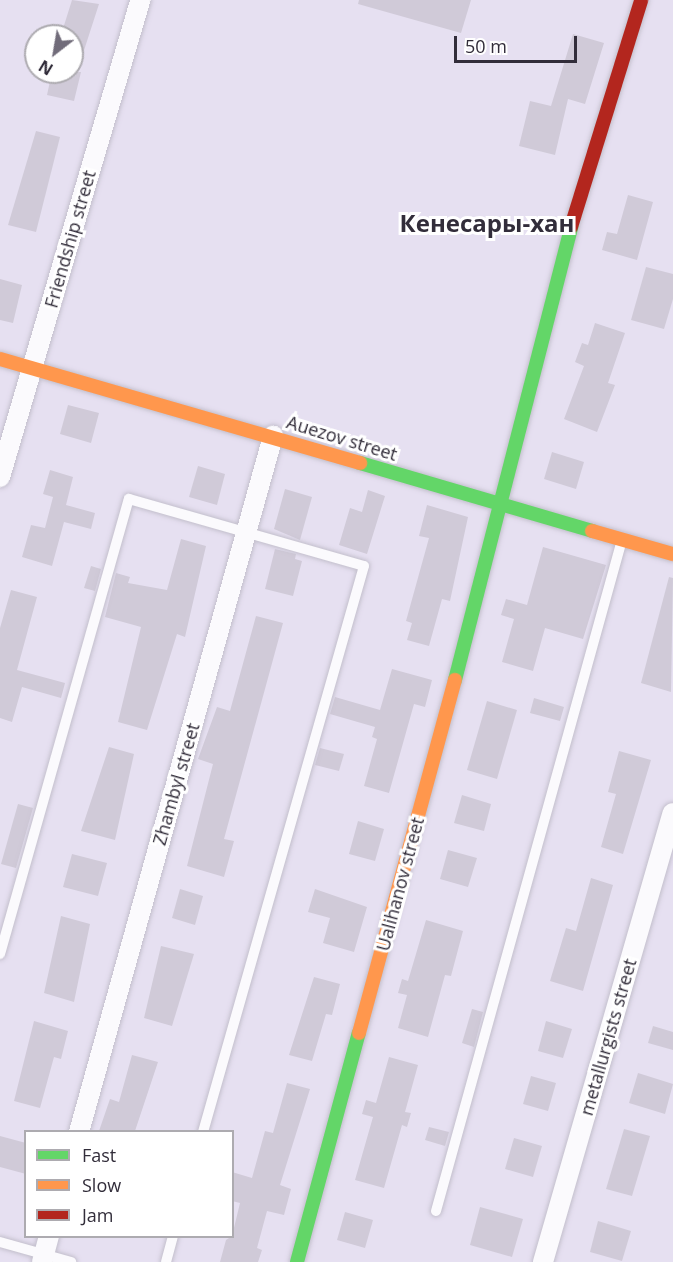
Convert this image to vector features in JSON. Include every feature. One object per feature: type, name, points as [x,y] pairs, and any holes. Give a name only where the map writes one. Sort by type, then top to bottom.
[{"type":"street","name":"Friendship street","points":[[0,477],[140,0]]},
{"type":"street","name":"Ualihanov street","points":[[297,1262],[502,505],[565,248],[639,0]]},
{"type":"street","name":"Auezov street","points":[[0,359],[273,436],[673,554]]},
{"type":"street","name":"Zhambyl street","points":[[79,1130],[273,436]]},
{"type":"street","name":"metallurgists street","points":[[543,1262],[673,813]]},
{"type":"lane","points":[[0,954],[129,499],[364,566],[203,1130]]},
{"type":"lane","points":[[436,1211],[622,539]]},
{"type":"lane","points":[[166,1262],[172,1238]]},
{"type":"lane","points":[[0,1242],[45,1251],[71,1262]]},
{"type":"building","points":[[72,0],[99,4],[84,50],[84,24],[64,24]]},
{"type":"building","points":[[359,0],[471,0],[461,33],[358,4]]},
{"type":"building","points":[[573,34],[604,43],[585,104],[568,99],[555,155],[519,146],[530,101],[551,106]]},
{"type":"building","points":[[49,84],[78,84],[74,101],[47,95]]},
{"type":"building","points":[[36,131],[60,137],[36,232],[8,225]]},
{"type":"building","points":[[628,195],[653,202],[637,260],[602,250],[607,232],[617,234]]},
{"type":"building","points":[[646,267],[673,274],[673,299],[664,329],[631,320]]},
{"type":"building","points":[[0,279],[22,285],[13,323],[0,320]]},
{"type":"building","points":[[595,323],[625,333],[608,383],[615,385],[597,432],[564,419],[584,366],[575,362],[582,343],[588,345]]},
{"type":"building","points":[[68,405],[99,413],[91,443],[60,434]]},
{"type":"building","points":[[552,452],[584,462],[576,489],[544,479]]},
{"type":"building","points":[[198,466],[225,474],[217,505],[189,497]]},
{"type":"building","points":[[50,470],[73,477],[66,505],[95,513],[91,529],[64,522],[52,566],[22,557],[31,525],[45,528],[53,497],[43,494]]},
{"type":"building","points":[[285,489],[312,497],[300,540],[274,529]]},
{"type":"building","points":[[368,490],[385,496],[367,554],[339,545],[350,508],[362,512]]},
{"type":"building","points":[[427,505],[468,517],[450,601],[442,599],[429,646],[407,640],[412,623],[406,621],[429,538],[419,536]]},
{"type":"building","points":[[181,539],[206,546],[185,637],[177,634],[147,730],[118,722],[141,627],[105,617],[116,573],[130,577],[128,583],[167,590]]},
{"type":"building","points":[[543,547],[606,565],[583,639],[545,628],[533,671],[502,662],[514,619],[501,615],[506,599],[527,605]]},
{"type":"building","points":[[275,549],[296,554],[295,559],[302,561],[293,596],[265,589]]},
{"type":"building","points":[[91,566],[101,569],[95,591],[84,588]]},
{"type":"building","points":[[669,577],[673,578],[671,692],[641,683]]},
{"type":"building","points":[[11,590],[37,597],[17,670],[65,683],[61,698],[22,687],[12,722],[0,718],[0,628]]},
{"type":"building","points":[[256,616],[283,623],[224,839],[234,841],[224,877],[187,866],[213,764],[198,759],[217,707],[230,711]]},
{"type":"building","points":[[392,669],[432,680],[425,707],[414,704],[389,793],[364,786],[377,739],[372,737],[375,727],[330,714],[335,697],[380,710]]},
{"type":"building","points":[[534,698],[564,707],[560,721],[530,713]]},
{"type":"building","points":[[487,701],[517,710],[497,779],[467,770]]},
{"type":"building","points":[[109,747],[134,754],[115,840],[81,831]]},
{"type":"building","points":[[320,748],[344,754],[339,771],[315,765]]},
{"type":"building","points":[[619,751],[651,760],[623,854],[601,847],[616,794],[608,792]]},
{"type":"building","points":[[462,795],[491,804],[484,831],[454,823]]},
{"type":"building","points":[[18,804],[33,808],[16,868],[1,864]]},
{"type":"building","points":[[358,821],[384,829],[375,861],[349,854]]},
{"type":"building","points":[[448,850],[477,858],[468,887],[440,879]]},
{"type":"building","points":[[72,854],[107,863],[98,896],[63,887]]},
{"type":"building","points":[[591,878],[613,885],[583,991],[550,981],[566,928],[576,931]]},
{"type":"building","points":[[180,889],[203,896],[195,925],[172,918]]},
{"type":"building","points":[[315,889],[367,907],[354,952],[323,943],[330,918],[308,912]]},
{"type":"building","points":[[61,916],[90,924],[74,1002],[44,993]]},
{"type":"building","points":[[426,920],[463,931],[451,976],[445,975],[428,1037],[398,1028],[407,995],[398,993],[402,979],[408,981]]},
{"type":"building","points":[[161,946],[194,954],[172,1026],[144,1018]]},
{"type":"building","points":[[314,977],[340,984],[332,1015],[326,1014],[312,1061],[289,1055]]},
{"type":"building","points":[[472,1009],[483,1012],[474,1047],[462,1043]]},
{"type":"building","points":[[34,1021],[68,1031],[61,1059],[54,1057],[40,1108],[14,1101]]},
{"type":"building","points":[[546,1021],[572,1029],[563,1058],[538,1051]]},
{"type":"building","points":[[653,1026],[673,1032],[673,1050],[648,1043]]},
{"type":"building","points":[[132,1055],[158,1062],[135,1130],[99,1130],[110,1099],[119,1102]]},
{"type":"building","points":[[389,1057],[418,1065],[405,1112],[411,1113],[407,1127],[402,1125],[384,1188],[355,1180],[373,1117],[362,1114],[366,1100],[376,1103]]},
{"type":"building","points":[[638,1073],[673,1084],[665,1114],[629,1103]]},
{"type":"building","points":[[531,1076],[556,1083],[548,1111],[523,1104]]},
{"type":"building","points":[[287,1083],[310,1089],[280,1185],[291,1189],[284,1215],[267,1211],[257,1248],[262,1250],[258,1262],[220,1262],[226,1240],[234,1238],[240,1203],[234,1202],[234,1173],[252,1178],[265,1131],[273,1133]]},
{"type":"building","points":[[429,1127],[449,1132],[445,1146],[425,1140]]},
{"type":"building","points":[[624,1129],[650,1136],[632,1196],[606,1189]]},
{"type":"building","points":[[0,1136],[24,1142],[24,1173],[0,1167]]},
{"type":"building","points":[[514,1138],[542,1146],[533,1177],[505,1169]]},
{"type":"building","points":[[480,1207],[523,1219],[512,1257],[470,1245]]},
{"type":"building","points":[[345,1212],[373,1220],[365,1248],[337,1240]]},
{"type":"building","points":[[598,1221],[631,1231],[622,1261],[590,1252]]},
{"type":"traffic: fast","points":[[455,680],[571,227]]},
{"type":"traffic: fast","points":[[360,463],[592,531]]},
{"type":"traffic: fast","points":[[297,1262],[359,1033]]},
{"type":"traffic: slow","points":[[0,359],[360,463]]},
{"type":"traffic: slow","points":[[592,531],[673,554]]},
{"type":"traffic: slow","points":[[359,1033],[455,680]]},
{"type":"traffic: jam","points":[[571,227],[641,1]]},
{"type":"district","name":"Кенесары-хан","points":[[487,223]]}]
